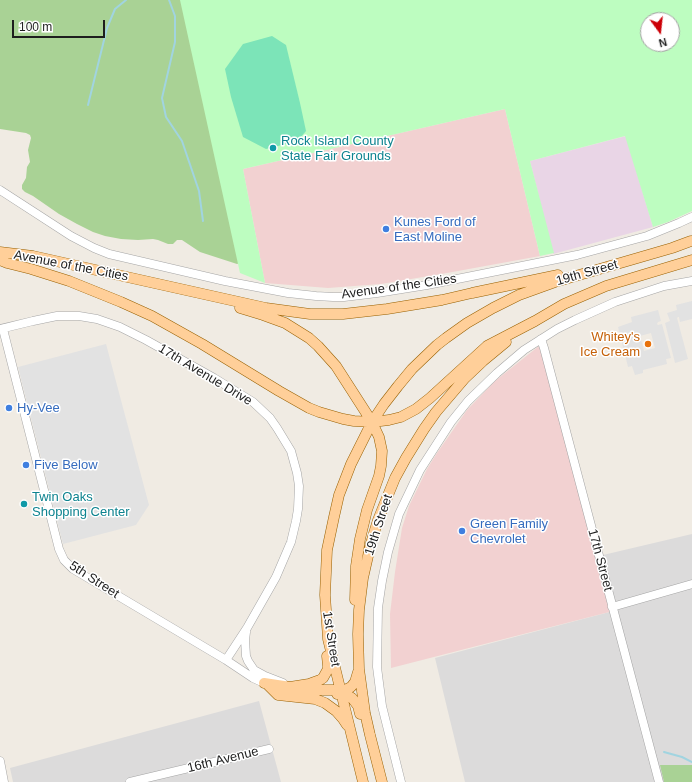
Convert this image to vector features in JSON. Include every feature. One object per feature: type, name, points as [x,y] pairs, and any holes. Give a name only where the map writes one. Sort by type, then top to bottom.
[{"type":"main road","name":"Avenue of the Cities","points":[[0,252],[33,256],[277,310],[310,314],[333,314],[387,309],[442,300],[536,280],[692,241]]},
{"type":"main road","name":"19th Street","points":[[339,495],[351,464],[372,422],[384,404],[412,369],[451,334],[467,323],[519,295],[555,282],[692,241]]},
{"type":"main road","name":"Avenue of the Cities","points":[[0,260],[69,281],[152,316],[202,344],[279,391],[319,412],[343,419],[372,422],[401,417],[416,409],[487,346],[564,304],[596,290],[692,260]]},
{"type":"main road","points":[[639,276],[692,265]]},
{"type":"main road","name":"Avenue of the Cities","points":[[165,286],[222,304],[249,310],[285,323],[303,334],[318,346],[336,366],[372,422],[381,444],[382,458],[379,476],[367,510],[357,556],[355,598],[359,646]]},
{"type":"main road","name":"19th Street","points":[[382,782],[365,713],[359,669],[358,634],[364,572],[378,520],[390,490],[406,458],[436,412],[465,378],[499,347],[535,321]]},
{"type":"main road","name":"1st Street","points":[[339,495],[331,528],[326,560],[326,617],[328,639],[363,782]]},
{"type":"main road","points":[[288,687],[309,684],[320,680],[323,678],[328,669],[321,613],[321,581],[325,543],[331,528]]},
{"type":"main road","points":[[266,684],[280,692],[332,695],[351,687],[355,682],[359,669]]},
{"type":"main road","points":[[266,684],[310,690],[334,690],[352,698],[358,706],[370,757],[378,782]]},
{"type":"main road","points":[[266,684],[278,696],[315,699],[325,703],[336,711],[350,730]]},
{"type":"street","name":"Avenue of the Cities","points":[[0,190],[71,236],[109,254],[288,293],[316,296],[344,297],[387,292],[562,258],[647,236],[679,224],[692,217]]},
{"type":"street","points":[[541,339],[575,320],[623,299],[665,285],[692,280]]},
{"type":"street","name":"17th Avenue Drive","points":[[2,329],[57,316],[79,316],[97,319],[120,327],[214,378],[253,402],[270,418],[277,428],[291,451],[299,486],[298,509],[291,542],[276,577],[247,628],[226,660]]},
{"type":"street","name":"5th Street","points":[[2,329],[60,550],[64,560],[73,569],[226,660]]},
{"type":"street","name":"19th Street","points":[[401,782],[382,706],[377,667],[378,608],[388,552],[399,514],[420,470],[455,417],[473,396],[503,366],[541,339]]},
{"type":"street","name":"17th Street","points":[[541,339],[659,782]]},
{"type":"street","points":[[612,606],[692,584]]},
{"type":"street","points":[[247,628],[245,650],[251,666],[254,670],[283,683],[288,687]]},
{"type":"street","points":[[226,660],[253,678],[266,684]]},
{"type":"street","name":"16th Avenue","points":[[130,782],[269,748]]},
{"type":"street","points":[[0,761],[2,779]]},
{"type":"shaded area","points":[[505,109],[540,256],[381,284],[328,288],[265,283],[243,169]]},
{"type":"shaded area","points":[[626,136],[653,227],[553,254],[530,161]]},
{"type":"shaded area","points":[[692,301],[692,319],[680,322],[679,317],[677,318],[688,359],[675,363],[665,323],[670,321],[667,313],[677,310],[676,305]]},
{"type":"shaded area","points":[[658,310],[661,321],[657,324],[662,324],[671,358],[666,359],[667,364],[643,370],[643,373],[635,375],[632,366],[628,367],[618,327],[632,322],[631,317]],"holes":[[[651,333],[655,348],[644,351],[640,336]]]},
{"type":"shaded area","points":[[106,344],[149,505],[136,525],[63,544],[18,367]]},
{"type":"shaded area","points":[[539,346],[617,610],[391,668],[390,614],[402,528],[409,506],[427,469],[467,410],[495,381]]},
{"type":"shaded area","points":[[692,534],[692,782],[465,782],[435,658],[617,610],[603,555]]},
{"type":"shaded area","points":[[259,701],[281,782],[13,782],[10,768]]},
{"type":"green space","points":[[0,0],[280,0],[247,23],[240,263],[237,264],[200,252],[182,240],[177,240],[173,244],[168,244],[153,239],[121,239],[93,232],[59,214],[22,189],[22,185],[26,178],[27,167],[30,162],[28,150],[31,138],[30,135],[0,129]]},
{"type":"green space","name":"Rock Island County State Fair Grounds","points":[[180,0],[692,0],[692,211],[653,227],[625,136],[530,161],[554,253],[540,256],[505,109],[243,169],[265,283],[240,273]]},
{"type":"green space","points":[[272,36],[286,45],[306,131],[300,138],[290,143],[266,149],[243,137],[231,97],[225,69],[243,44]]},
{"type":"green space","points":[[660,765],[692,765],[692,782],[664,782]]},
{"type":"waterway","points":[[88,105],[107,28],[115,9],[126,0]]},
{"type":"waterway","points":[[169,0],[175,16],[175,42],[162,98],[166,117],[182,141],[199,191],[203,221]]},
{"type":"waterway","points":[[664,752],[682,757],[692,762]]},
{"type":"place","name":"Rock Island County State Fair Grounds","points":[[273,148]]},
{"type":"place","name":"Kunes Ford of East Moline","points":[[386,229]]},
{"type":"place","name":"Whitey's Ice Cream","points":[[648,344]]},
{"type":"place","name":"Hy-Vee","points":[[9,408]]},
{"type":"place","name":"Five Below","points":[[26,465]]},
{"type":"place","name":"Twin Oaks Shopping Center","points":[[24,504]]},
{"type":"place","name":"Green Family Chevrolet","points":[[462,531]]}]
